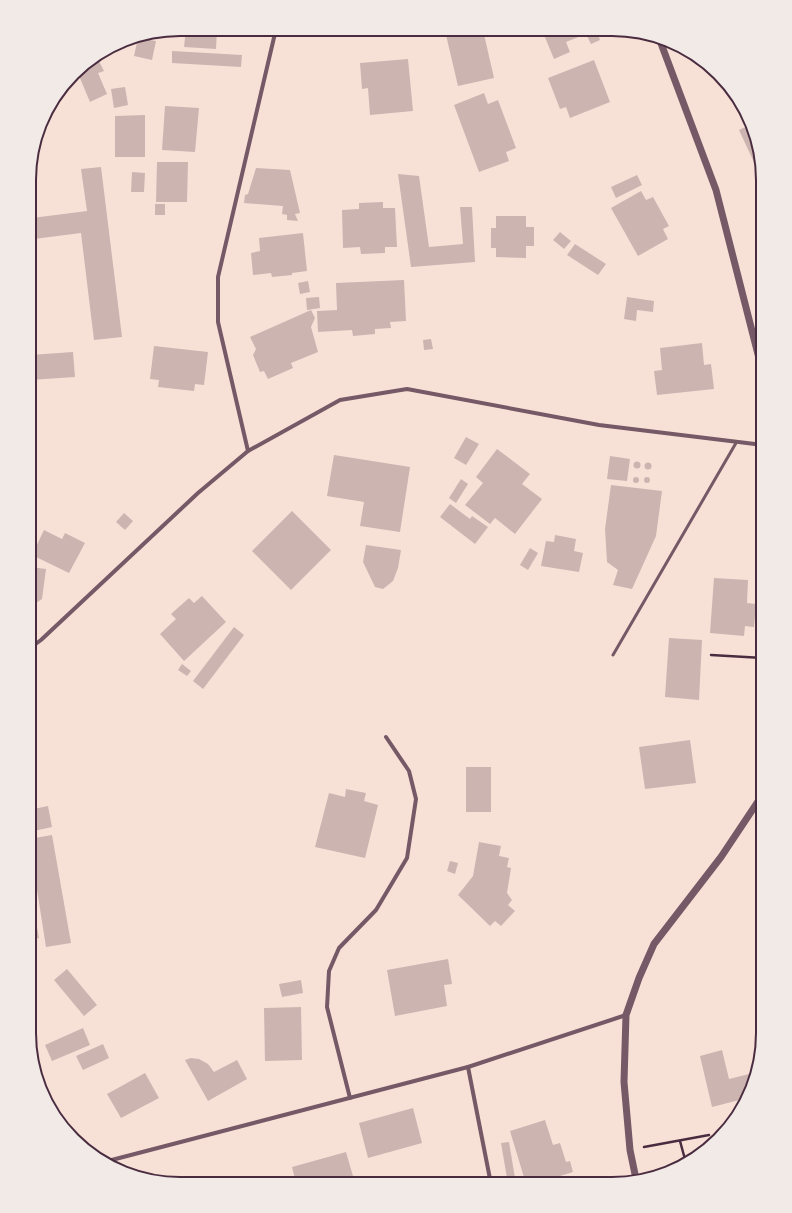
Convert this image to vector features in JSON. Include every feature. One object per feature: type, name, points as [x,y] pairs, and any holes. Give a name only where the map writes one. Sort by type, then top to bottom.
[{"type":"street","points":[[248,451],[218,322],[218,277],[274,36]]},
{"type":"street","points":[[662,45],[716,190],[756,347]]},
{"type":"street","points":[[36,644],[198,493],[248,451],[340,400],[407,389],[599,425],[756,444]]},
{"type":"street","points":[[350,1098],[327,1007],[329,971],[339,948],[376,910],[407,858],[416,799],[409,771],[386,738]]},
{"type":"street","points":[[635,1175],[630,1150],[624,1082],[626,1015],[639,978],[654,944],[721,857],[756,804]]},
{"type":"street","points":[[112,1160],[468,1067],[626,1015]]},
{"type":"street","points":[[468,1067],[490,1177]]},
{"type":"lane","points":[[613,655],[736,442]]},
{"type":"path","points":[[711,655],[756,658]]},
{"type":"path","points":[[630,1150],[709,1135]]},
{"type":"path","points":[[680,1141],[685,1158]]},
{"type":"building","points":[[185,36],[217,36],[216,49],[184,47]]},
{"type":"building","points":[[446,36],[484,36],[494,78],[458,86]]},
{"type":"building","points":[[544,36],[581,36],[566,42],[570,52],[554,59]]},
{"type":"building","points":[[587,36],[598,36],[600,40],[591,44]]},
{"type":"building","points":[[149,40],[156,41],[152,60],[134,56],[137,43]]},
{"type":"building","points":[[172,51],[242,55],[241,67],[172,63]]},
{"type":"building","points":[[408,59],[413,111],[370,115],[368,88],[362,89],[360,63]]},
{"type":"building","points":[[594,60],[610,102],[570,118],[566,107],[560,109],[548,78]]},
{"type":"building","points":[[99,61],[104,71],[98,73],[107,94],[90,102],[79,77]]},
{"type":"building","points":[[125,87],[128,105],[114,108],[111,89]]},
{"type":"building","points":[[484,93],[488,104],[498,100],[516,148],[506,152],[509,161],[479,172],[454,105]]},
{"type":"building","points":[[165,106],[199,108],[195,152],[162,150]]},
{"type":"building","points":[[145,115],[145,157],[115,157],[115,116]]},
{"type":"building","points":[[746,127],[751,143],[755,165],[739,130]]},
{"type":"building","points":[[157,162],[188,162],[187,202],[156,202]]},
{"type":"building","points":[[101,167],[122,337],[94,340],[81,233],[36,239],[36,217],[87,211],[81,169]]},
{"type":"building","points":[[256,168],[290,170],[300,213],[295,214],[298,221],[287,220],[287,215],[282,214],[283,206],[244,203],[245,195],[248,194]]},
{"type":"building","points":[[132,172],[145,173],[144,192],[131,192]]},
{"type":"building","points":[[398,174],[419,176],[429,247],[463,244],[460,207],[472,207],[475,262],[411,267]]},
{"type":"building","points":[[637,175],[642,185],[616,198],[611,187]]},
{"type":"building","points":[[641,191],[646,200],[653,197],[669,226],[663,229],[668,239],[638,256],[611,208]]},
{"type":"building","points":[[383,202],[383,208],[395,208],[397,247],[385,247],[385,253],[361,254],[360,247],[343,248],[342,210],[359,209],[359,203]]},
{"type":"building","points":[[155,204],[165,204],[165,215],[155,215]]},
{"type":"building","points":[[496,216],[526,216],[526,227],[534,227],[534,246],[526,246],[526,258],[496,257],[496,248],[491,248],[491,228],[496,228]]},
{"type":"building","points":[[560,232],[571,241],[564,249],[553,240]]},
{"type":"building","points":[[303,233],[307,271],[292,273],[292,275],[272,277],[271,273],[253,275],[251,253],[260,251],[259,238]]},
{"type":"building","points":[[575,244],[606,264],[598,275],[567,255]]},
{"type":"building","points":[[404,280],[406,321],[390,322],[391,328],[375,329],[375,334],[353,336],[352,330],[318,332],[317,311],[337,310],[336,283]]},
{"type":"building","points":[[308,281],[310,292],[300,294],[298,283]]},
{"type":"building","points":[[319,297],[320,308],[307,310],[306,298]]},
{"type":"building","points":[[627,297],[654,301],[653,312],[637,310],[636,321],[624,319]]},
{"type":"building","points":[[311,310],[315,318],[311,327],[318,352],[291,363],[293,368],[268,379],[264,371],[260,372],[253,355],[256,349],[250,337]]},
{"type":"building","points":[[431,339],[433,349],[424,350],[423,340]]},
{"type":"building","points":[[702,343],[704,365],[711,364],[714,389],[657,395],[654,371],[662,370],[660,348]]},
{"type":"building","points":[[154,346],[208,352],[204,385],[195,384],[194,391],[158,387],[159,380],[150,379]]},
{"type":"building","points":[[73,352],[75,377],[36,380],[36,355]]},
{"type":"building","points":[[466,437],[479,444],[466,465],[454,458]]},
{"type":"building","points":[[497,449],[530,474],[522,484],[542,499],[515,534],[495,518],[490,524],[465,505],[483,483],[476,477]]},
{"type":"building","points":[[334,455],[410,467],[400,532],[360,526],[364,502],[327,496]]},
{"type":"building","points":[[610,456],[630,459],[627,481],[607,479]]},
{"type":"building","points":[[637,462],[640,465],[637,468],[634,465]]},
{"type":"building","points":[[648,462],[651,463],[651,469],[648,470],[645,469],[644,466],[645,463]]},
{"type":"building","points":[[636,477],[639,480],[636,483],[633,480]]},
{"type":"building","points":[[647,477],[650,480],[647,483],[644,480]]},
{"type":"building","points":[[461,479],[468,484],[456,503],[449,498]]},
{"type":"building","points":[[611,485],[662,491],[656,536],[632,589],[613,585],[618,570],[607,562],[605,529]]},
{"type":"building","points":[[450,504],[470,519],[472,516],[488,527],[475,544],[440,517]]},
{"type":"building","points":[[292,511],[331,550],[291,590],[252,551]]},
{"type":"building","points":[[124,513],[133,521],[125,530],[116,522]]},
{"type":"building","points":[[44,530],[62,539],[65,533],[85,543],[69,573],[36,557],[36,547]]},
{"type":"building","points":[[555,535],[576,539],[574,551],[583,553],[579,572],[541,566],[546,541],[554,542]]},
{"type":"building","points":[[366,545],[401,550],[398,568],[393,581],[383,589],[375,587],[363,562]]},
{"type":"building","points":[[530,548],[538,553],[528,570],[520,565]]},
{"type":"building","points":[[36,568],[46,569],[42,599],[36,603]]},
{"type":"building","points":[[714,578],[748,580],[747,603],[756,604],[754,627],[745,626],[744,636],[710,633]]},
{"type":"building","points":[[202,596],[226,622],[184,661],[160,634],[176,619],[171,614],[189,598],[194,603]]},
{"type":"building","points":[[234,627],[244,635],[203,689],[193,681]]},
{"type":"building","points":[[669,638],[702,640],[699,700],[665,697]]},
{"type":"building","points":[[182,664],[191,671],[187,676],[178,670]]},
{"type":"building","points":[[690,740],[696,783],[645,789],[639,747]]},
{"type":"building","points":[[466,767],[491,767],[491,812],[466,812]]},
{"type":"building","points":[[346,789],[366,793],[364,801],[378,805],[365,858],[315,847],[329,793],[345,797]]},
{"type":"building","points":[[48,806],[52,827],[36,830],[36,809]]},
{"type":"building","points":[[52,835],[71,943],[46,947],[36,883],[36,838]]},
{"type":"building","points":[[479,842],[501,846],[499,856],[509,858],[507,867],[511,868],[507,893],[512,900],[508,905],[515,911],[501,926],[495,921],[490,926],[458,895],[473,876]]},
{"type":"building","points":[[450,861],[458,863],[455,874],[447,871]]},
{"type":"building","points":[[36,922],[39,938],[36,939]]},
{"type":"building","points":[[448,959],[452,984],[444,985],[447,1006],[395,1016],[387,970]]},
{"type":"building","points":[[67,969],[97,1005],[84,1016],[54,980]]},
{"type":"building","points":[[301,980],[303,993],[282,997],[279,984]]},
{"type":"building","points":[[301,1007],[302,1060],[265,1061],[264,1008]]},
{"type":"building","points":[[83,1028],[90,1045],[52,1061],[45,1045]]},
{"type":"building","points":[[103,1044],[109,1058],[83,1070],[76,1056]]},
{"type":"building","points":[[722,1050],[729,1079],[750,1074],[740,1100],[712,1107],[700,1056]]},
{"type":"building","points":[[191,1058],[199,1059],[208,1064],[214,1072],[237,1060],[247,1079],[208,1101],[185,1060]]},
{"type":"building","points":[[145,1073],[159,1098],[121,1118],[107,1094]]},
{"type":"building","points":[[413,1108],[422,1143],[368,1158],[359,1123]]},
{"type":"building","points":[[545,1120],[553,1145],[560,1143],[566,1162],[570,1161],[573,1172],[557,1177],[524,1177],[510,1131]]},
{"type":"building","points":[[509,1142],[515,1177],[507,1177],[501,1143]]},
{"type":"building","points":[[346,1152],[353,1177],[294,1177],[292,1167]]}]
